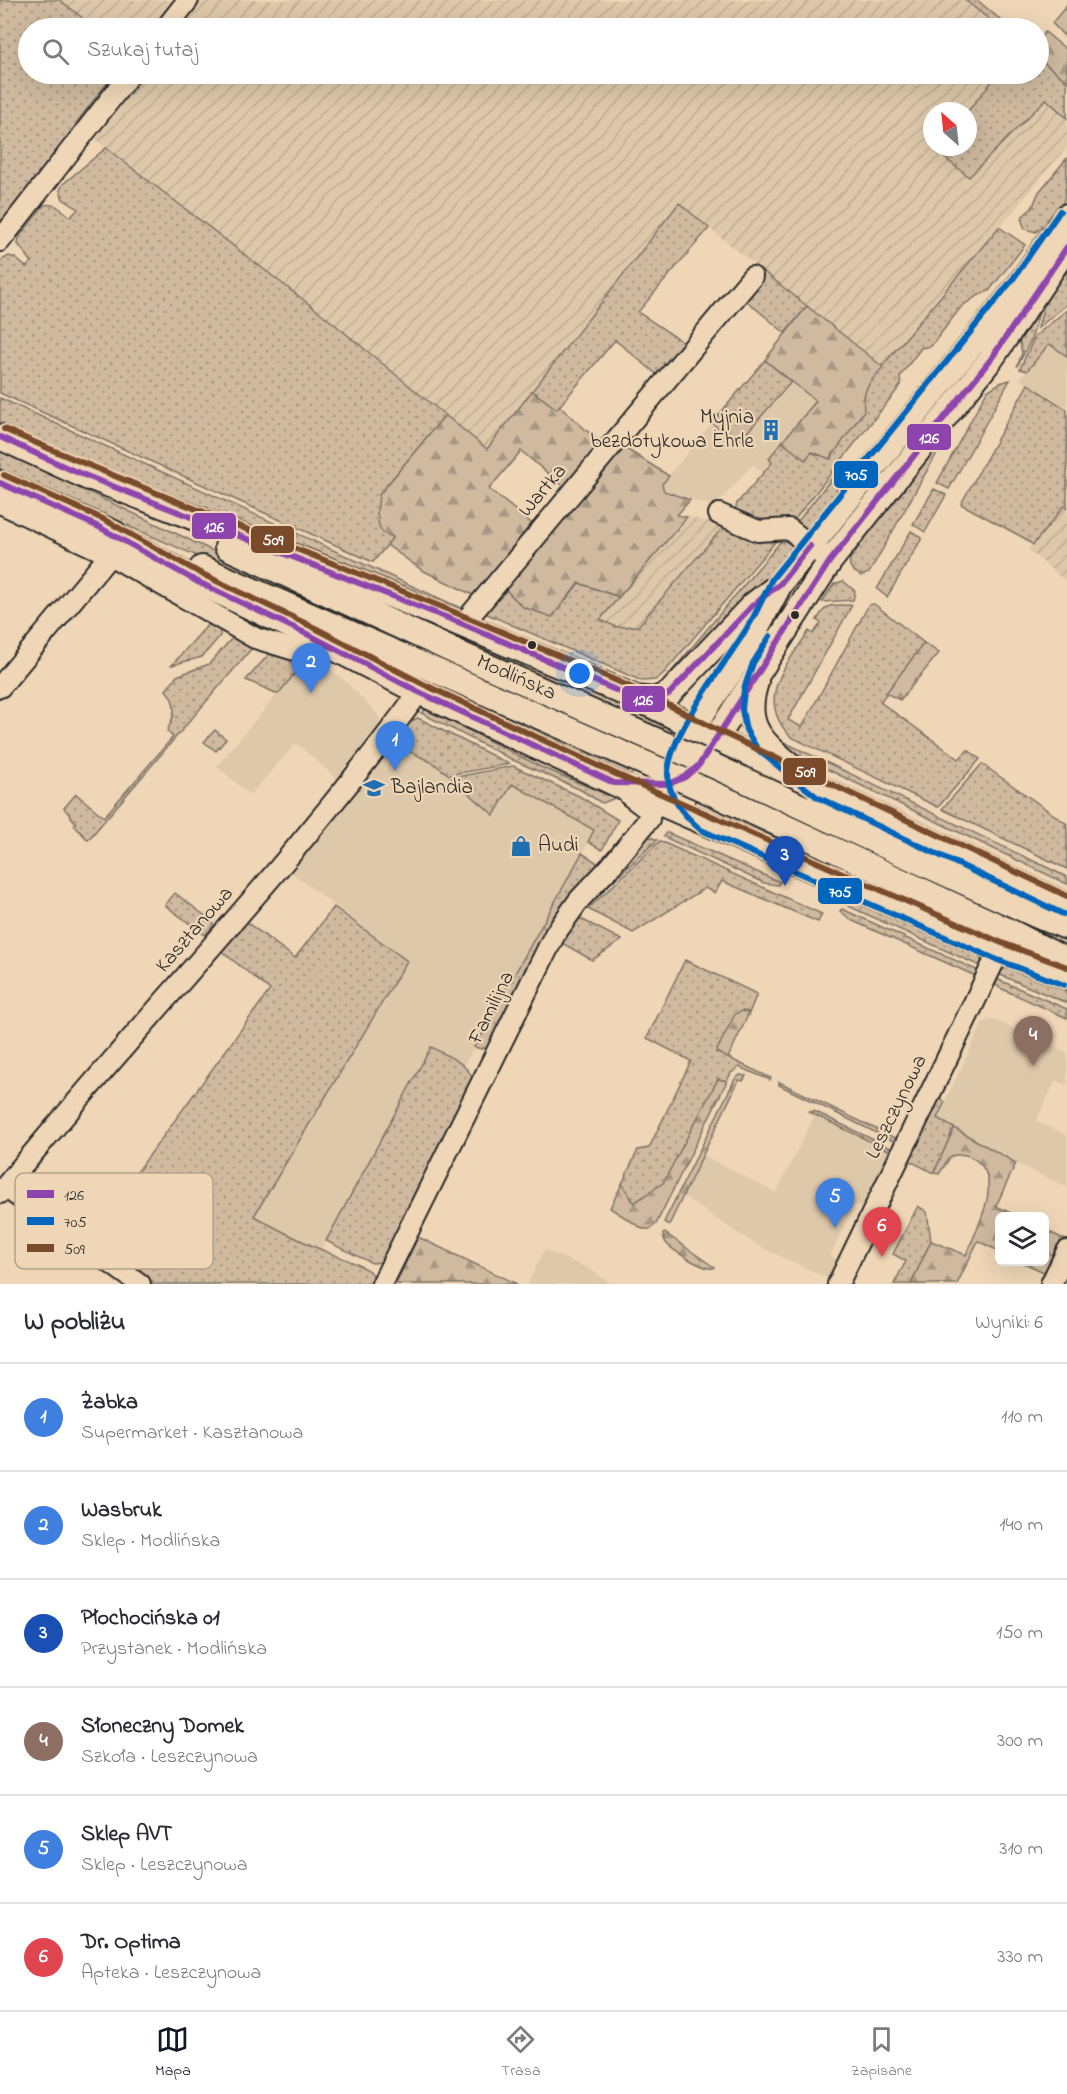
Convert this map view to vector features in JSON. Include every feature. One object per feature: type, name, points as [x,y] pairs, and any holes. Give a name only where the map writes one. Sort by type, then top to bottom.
[{"type":"main road","points":[[614,783],[656,785],[678,782],[699,765],[705,733],[780,584],[1020,284],[1067,216]]},
{"type":"main road","points":[[705,733],[761,667],[830,561],[991,358],[1067,247]]},
{"type":"main road","name":"Modlińska","points":[[0,437],[215,541],[460,654],[712,765],[1038,916],[1067,927]]},
{"type":"main road","name":"Modlińska","points":[[74,471],[463,624],[634,698],[821,789],[1061,901]]},
{"type":"main road","name":"Modlińska","points":[[0,483],[99,527],[235,581],[701,788],[1007,930],[1067,961]]},
{"type":"main road","points":[[99,527],[196,581],[311,636],[419,692],[614,783],[999,951],[1067,977]]},
{"type":"main road","points":[[634,698],[654,700],[669,694],[753,605],[780,584]]},
{"type":"main road","points":[[761,667],[753,690],[751,710],[755,728],[764,744],[821,789]]},
{"type":"main road","points":[[678,782],[686,802],[705,822]]},
{"type":"street","points":[[174,18],[188,0]]},
{"type":"street","points":[[0,241],[122,84]]},
{"type":"street","name":"Wartka","points":[[463,624],[752,277]]},
{"type":"street","points":[[0,503],[110,555],[255,638],[311,655]]},
{"type":"street","points":[[719,514],[758,531],[789,529],[830,561]]},
{"type":"street","points":[[0,687],[110,555]]},
{"type":"street","name":"Kasztanowa","points":[[18,1173],[278,870],[370,757],[419,692]]},
{"type":"street","name":"Familijna","points":[[382,1284],[555,934],[579,900],[611,866],[649,819],[650,811],[614,783]]},
{"type":"street","name":"Leszczynowa","points":[[838,1284],[999,951]]},
{"type":"street","name":"Kasztanowa","points":[[3,1190],[15,1176]]},
{"type":"street","points":[[1051,1284],[1067,1251]]},
{"type":"street","points":[[118,1269],[140,1284]]},
{"type":"shaded area","points":[[60,0],[965,0],[988,18],[82,18]]},
{"type":"shaded area","points":[[106,84],[990,84],[975,102],[923,102],[923,156],[943,156],[969,177],[1046,99],[1067,118],[1067,147],[883,367],[679,204],[487,449],[322,314],[106,148],[77,122]]},
{"type":"shaded area","points":[[1049,344],[1067,357],[1067,410],[1020,379]]},
{"type":"shaded area","points":[[791,382],[816,401],[769,458],[772,463],[763,473],[753,464],[715,506],[664,491],[662,484],[712,423],[737,444]]},
{"type":"shaded area","points":[[1065,506],[1067,508],[1067,582],[1028,550]]},
{"type":"shaded area","points":[[687,517],[724,525],[638,626],[617,627],[600,620]]},
{"type":"shaded area","points":[[307,659],[327,667],[347,683],[378,715],[382,727],[338,780],[295,744],[250,795],[217,766]]},
{"type":"shaded area","points":[[390,741],[433,763],[494,814],[511,784],[595,831],[464,1065],[431,1047],[321,1250],[254,1216],[407,961],[287,869]]},
{"type":"shaded area","points":[[992,1019],[1067,1052],[1067,1085],[1056,1080],[1036,1121],[1067,1136],[1067,1187],[1016,1163],[937,1118],[983,1023]]},
{"type":"shaded area","points":[[815,1115],[892,1152],[864,1209],[855,1204],[830,1256],[838,1260],[829,1279],[737,1233],[683,1196],[703,1155],[776,1193]]},
{"type":"shaded area","points":[[544,1250],[588,1268],[612,1284],[528,1284]]},
{"type":"green space","points":[[0,0],[60,0],[82,18],[18,18],[18,84],[106,84],[77,122],[79,124],[0,226]]},
{"type":"green space","points":[[965,0],[977,0],[998,18],[988,18]]},
{"type":"green space","points":[[1067,5],[1067,39],[1052,23]]},
{"type":"green space","points":[[1049,35],[1067,50],[1067,81],[1049,67]]},
{"type":"green space","points":[[1049,67],[1067,81],[1067,118],[1046,99],[969,177],[942,156],[977,156],[975,102],[990,84],[1049,84]]},
{"type":"green space","points":[[106,148],[322,314],[445,415],[379,495],[394,537],[373,562],[0,393],[0,261],[9,256],[26,267],[32,262],[18,244],[19,237],[44,205],[55,206],[71,217],[78,209],[63,199],[60,190],[63,184]]},
{"type":"green space","points":[[1067,158],[1064,198],[1056,219],[1036,232],[1025,229],[1023,216],[1032,208],[1039,192]]},
{"type":"green space","points":[[679,203],[709,228],[638,312],[687,345],[660,377],[615,340],[557,409],[532,391]]},
{"type":"green space","points":[[999,227],[1025,245],[989,291],[961,307],[931,346],[921,348],[900,376],[901,385],[791,524],[767,525],[735,511],[737,503],[772,463],[769,458],[782,442],[805,459],[812,452],[818,456],[863,396],[868,383]]},
{"type":"green space","points":[[1067,259],[1067,304],[1038,328],[1046,298],[1042,302],[1031,340],[1017,367],[1022,353],[1019,338]]},
{"type":"green space","points":[[763,271],[807,306],[785,333],[742,297]]},
{"type":"green space","points":[[807,306],[883,367],[867,387],[864,411],[830,459],[812,452],[805,460],[782,442],[816,401],[765,360]]},
{"type":"green space","points":[[1067,310],[1067,356],[1049,344],[1027,371],[1020,369],[1035,336]]},
{"type":"green space","points":[[765,360],[791,382],[737,444],[712,423]]},
{"type":"green space","points":[[1010,380],[949,489],[937,483],[987,391]]},
{"type":"green space","points":[[1028,384],[1067,410],[1067,508],[1064,506],[1033,545],[961,504]]},
{"type":"green space","points":[[532,391],[557,409],[559,406],[604,446],[567,489],[521,451],[489,489],[535,526],[473,595],[422,570],[387,545],[393,537],[383,533],[379,526],[377,512],[379,495],[445,415],[487,449]]},
{"type":"green space","points":[[0,398],[465,610],[461,614],[101,470],[0,424]]},
{"type":"green space","points":[[958,416],[869,573],[861,576],[851,567],[850,559],[907,478]]},
{"type":"green space","points":[[620,445],[669,476],[662,484],[664,491],[690,500],[677,515],[687,517],[619,597],[579,583],[552,617],[523,607],[502,586]]},
{"type":"green space","points":[[0,450],[251,569],[453,660],[449,668],[0,470]]},
{"type":"green space","points":[[842,465],[837,476],[836,496],[810,533],[795,525]]},
{"type":"green space","points":[[934,489],[946,495],[925,532],[913,524]]},
{"type":"green space","points":[[720,518],[782,534],[663,674],[655,680],[642,681],[480,611],[502,586],[579,583],[619,597],[600,620],[617,627],[638,626],[724,526],[711,522]]},
{"type":"green space","points":[[911,531],[922,538],[887,597],[877,589]]},
{"type":"green space","points":[[787,534],[798,545],[678,677],[671,672]]},
{"type":"green space","points":[[809,563],[816,563],[727,706],[719,702]]},
{"type":"green space","points":[[843,581],[855,591],[853,600],[822,602],[834,584]]},
{"type":"green space","points":[[874,604],[924,643],[880,702],[959,759],[968,750],[980,759],[938,807],[791,737],[780,723],[775,709],[774,696],[783,670],[809,631],[813,634],[821,623],[817,620],[824,610],[831,606],[852,605],[788,720],[802,727],[866,610],[869,605]]},
{"type":"green space","points":[[211,621],[220,629],[220,636],[202,657],[172,665]]},
{"type":"green space","points":[[234,636],[252,645],[252,648],[88,840],[74,825],[76,823],[64,808],[76,794],[104,817],[173,737],[167,731],[172,720],[174,705],[166,690],[177,676],[209,664]]},
{"type":"green space","points":[[468,636],[576,681],[664,725],[629,778],[445,692]]},
{"type":"green space","points":[[924,643],[939,653],[900,700],[886,693]]},
{"type":"green space","points":[[274,651],[307,659],[278,694],[246,680]]},
{"type":"green space","points":[[427,709],[541,767],[615,798],[600,802],[581,790],[513,760],[421,713]]},
{"type":"green space","points":[[417,718],[509,764],[449,775],[433,763],[393,743],[407,724]]},
{"type":"green space","points":[[215,730],[226,739],[216,751],[204,742]]},
{"type":"green space","points":[[771,736],[1067,877],[1067,884],[784,748]]},
{"type":"green space","points":[[982,764],[1067,824],[1065,827],[1067,828],[1067,869],[942,809]]},
{"type":"green space","points":[[513,766],[579,796],[618,820],[602,850],[588,842],[594,830],[512,784],[494,815],[451,778]]},
{"type":"green space","points":[[666,833],[780,882],[778,885],[764,883],[664,837]]},
{"type":"green space","points":[[644,834],[657,840],[567,924]]},
{"type":"green space","points":[[660,841],[822,914],[818,922],[722,881],[715,893],[705,888],[633,933],[588,909]]},
{"type":"green space","points":[[582,853],[596,862],[601,872],[489,1048],[474,1047]]},
{"type":"green space","points":[[879,853],[1067,937],[1067,949],[876,861]]},
{"type":"green space","points":[[175,893],[214,925],[205,935],[165,905]]},
{"type":"green space","points":[[837,896],[913,923],[980,952],[982,967],[835,900]]},
{"type":"green space","points":[[334,907],[407,961],[254,1216],[322,1250],[359,1265],[375,1278],[372,1284],[154,1284],[133,1269],[213,1269],[213,1173],[136,1173],[270,990],[220,950],[245,921],[295,958]]},
{"type":"green space","points":[[842,909],[981,972],[978,977],[853,921],[840,911]]},
{"type":"green space","points":[[579,918],[622,940],[592,960],[562,943],[571,926]]},
{"type":"green space","points":[[685,960],[757,994],[749,1013],[742,1011],[716,1052],[771,1078],[770,1080],[739,1067],[731,1073],[727,1081],[718,1079],[663,1184],[634,1203],[622,1184],[638,1150],[649,1148],[691,1061],[647,1038]]},
{"type":"green space","points":[[1014,966],[1067,988],[1067,1003],[998,974],[1006,967]]},
{"type":"green space","points":[[994,978],[1067,1009],[1067,1018],[1000,988],[996,985]]},
{"type":"green space","points":[[742,1011],[749,1013],[728,1058],[716,1052],[735,1014]]},
{"type":"green space","points":[[431,1047],[462,1065],[475,1081],[383,1262],[372,1263],[326,1241]]},
{"type":"green space","points":[[740,1075],[746,1076],[743,1081],[739,1080],[669,1225],[664,1222],[735,1079]]},
{"type":"green space","points":[[718,1079],[727,1081],[656,1224],[650,1229],[643,1229],[610,1208],[622,1184],[634,1203],[663,1183]]},
{"type":"green space","points":[[779,1082],[897,1139],[896,1141],[891,1140],[779,1085]]},
{"type":"green space","points":[[941,1099],[945,1102],[937,1118],[954,1128],[934,1173],[906,1159],[934,1101]]},
{"type":"green space","points":[[814,1111],[893,1149],[892,1152],[809,1112]]},
{"type":"green space","points":[[954,1128],[1016,1163],[996,1206],[1009,1212],[995,1212],[995,1249],[978,1241],[957,1284],[911,1284],[931,1241],[966,1255],[981,1220],[988,1193],[985,1170],[977,1161],[965,1155],[951,1156],[939,1174],[934,1173]]},
{"type":"green space","points":[[918,1206],[927,1212],[931,1241],[911,1284],[894,1284],[906,1261],[893,1254]]},
{"type":"green space","points":[[1049,1232],[1064,1239],[1048,1274],[1031,1266],[1049,1266]]},
{"type":"green space","points":[[665,1233],[714,1267],[703,1266],[675,1251],[666,1243],[663,1234]]},
{"type":"green space","points":[[418,1237],[517,1284],[396,1284]]},
{"type":"transit line","name":"705","points":[[1060,211],[1013,279],[772,579],[751,622],[700,698],[678,738],[671,756],[668,781],[677,804],[701,830],[995,959],[1064,985]]},
{"type":"transit line","name":"126","points":[[0,483],[99,527],[196,581],[311,636],[419,692],[614,783],[669,784],[685,777],[699,765],[830,561],[991,359],[1067,247]]},
{"type":"transit line","name":"509","points":[[4,429],[127,481],[438,605],[611,678],[1067,896]]},
{"type":"transit line","name":"126","points":[[0,437],[74,471],[463,624],[634,698],[654,700],[669,694],[753,605],[780,584],[810,546]]},
{"type":"transit line","name":"509","points":[[4,475],[103,519],[200,573],[315,628],[423,684],[618,775],[1002,943],[1067,967]]},
{"type":"transit line","name":"705","points":[[770,636],[753,663],[744,689],[742,710],[746,730],[758,750],[817,797],[1063,914]]},
{"type":"place","name":"Myjnia bezdotykowa Ehrle","points":[[771,430]]},
{"type":"place","name":"Wasbruk","points":[[311,693]]},
{"type":"place","name":"Żabka","points":[[395,771]]},
{"type":"place","name":"Bajlandia","points":[[374,788]]},
{"type":"place","name":"Audi","points":[[521,846]]},
{"type":"place","name":"Płochocińska 01","points":[[785,886]]},
{"type":"place","name":"Słoneczny Domek","points":[[1033,1066]]},
{"type":"place","name":"Sklep AVT","points":[[835,1228]]},
{"type":"place","name":"Dr. Optima","points":[[882,1257]]}]
